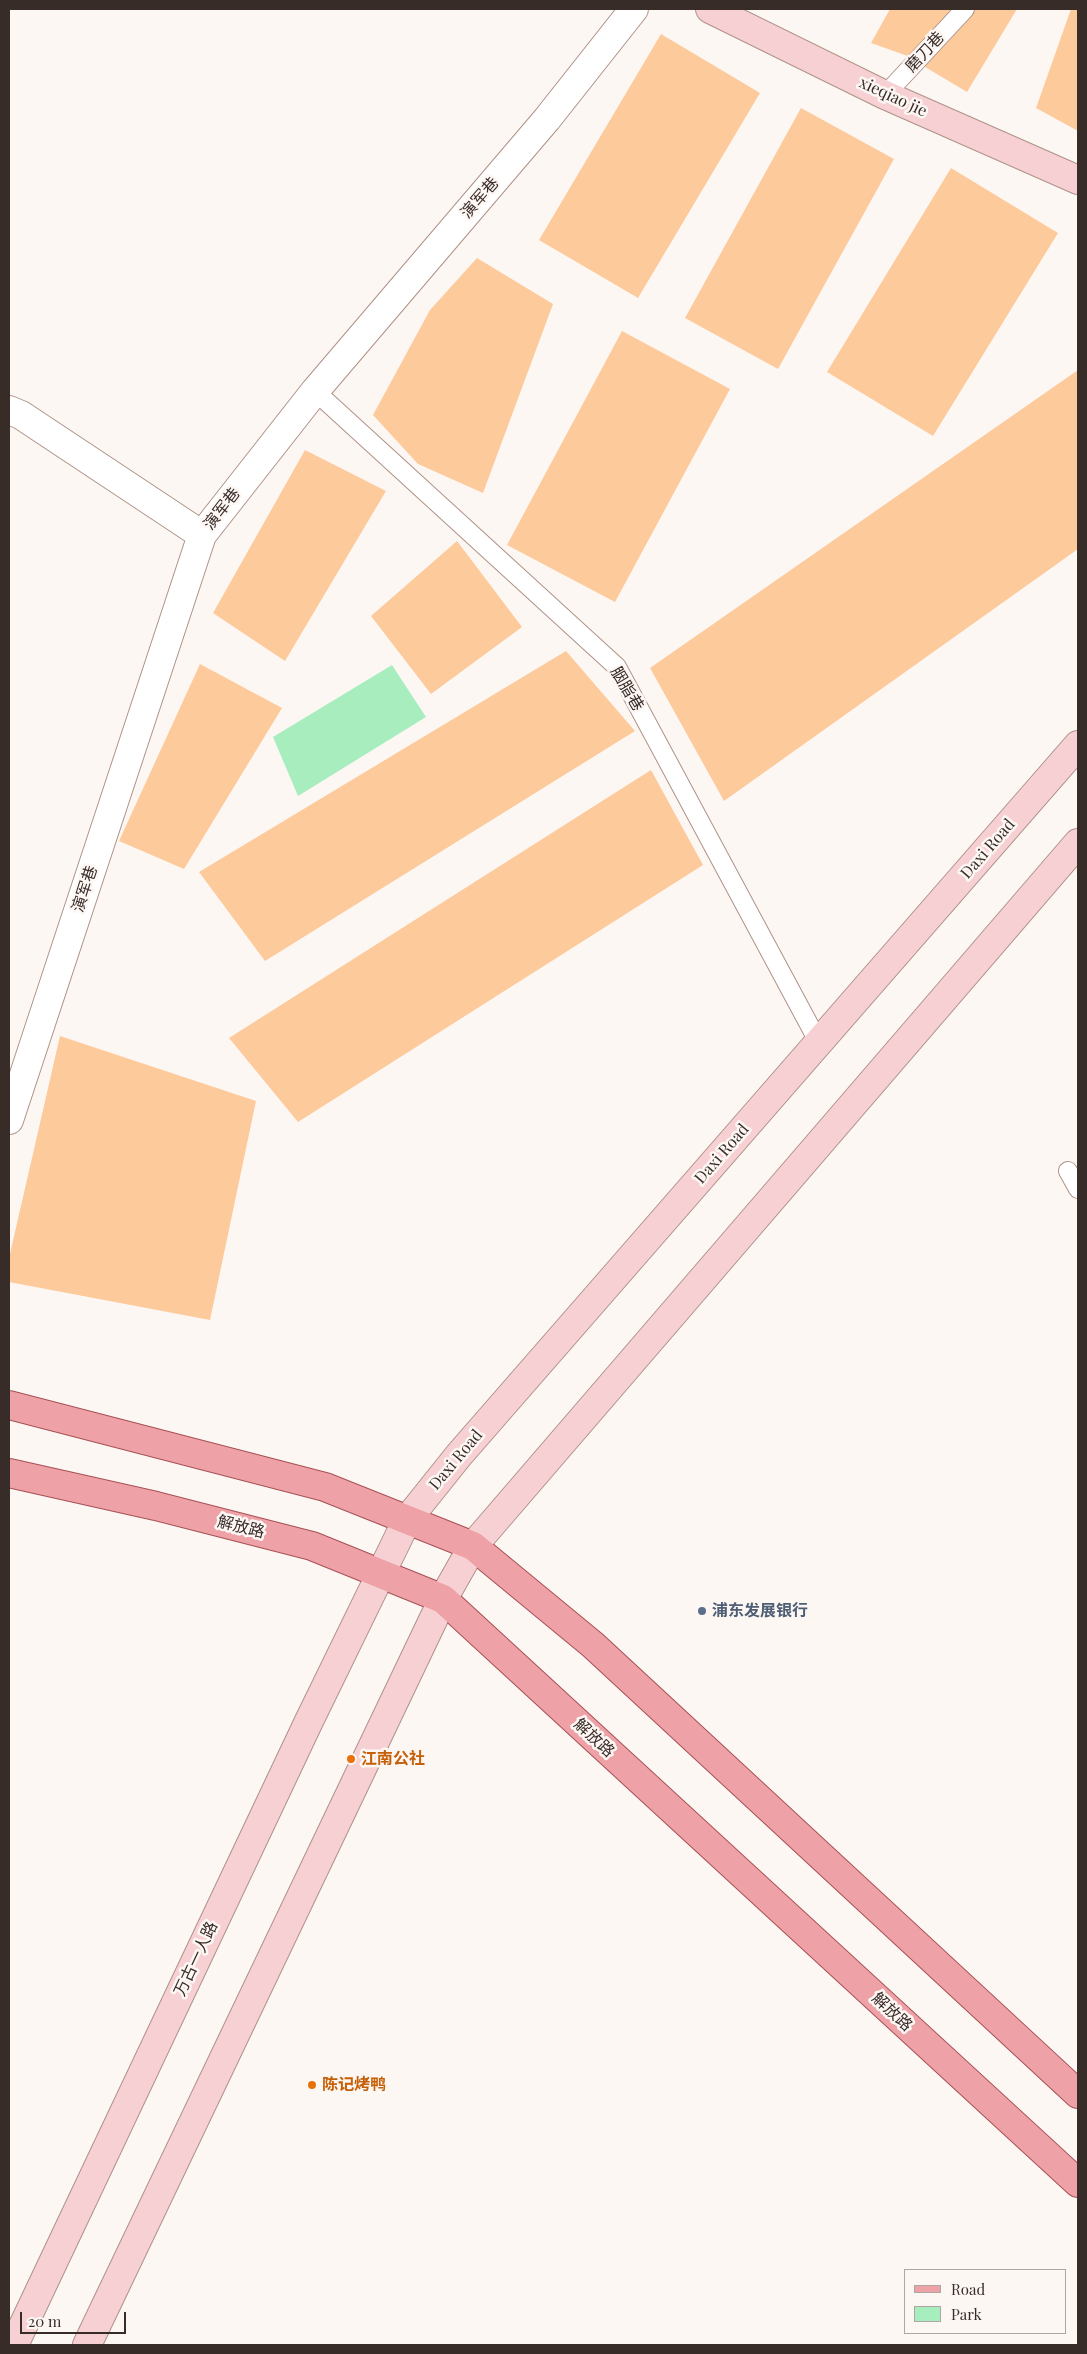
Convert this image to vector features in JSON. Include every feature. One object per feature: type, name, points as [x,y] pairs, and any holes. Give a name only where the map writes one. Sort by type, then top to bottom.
[{"type":"main road","points":[[9,1406],[325,1487],[474,1546],[594,1645],[1078,2094]]},
{"type":"main road","name":"解放路","points":[[9,1473],[156,1506],[312,1546],[443,1599],[1078,2183]]},
{"type":"street","name":"演军巷","points":[[9,1120],[202,535],[315,391],[547,119],[634,9]]},
{"type":"street","name":"xieqiao jie","points":[[710,9],[885,95],[1078,180]]},
{"type":"street","points":[[9,410],[21,415],[202,535]]},
{"type":"street","name":"Daxi Road","points":[[380,1574],[407,1520],[459,1456],[1078,745]]},
{"type":"street","points":[[87,2345],[443,1599],[474,1546],[1078,844]]},
{"type":"street","name":"万古一人路","points":[[14,2345],[380,1574]]},
{"type":"lane","name":"磨刀巷","points":[[885,95],[965,9]]},
{"type":"lane","name":"胭脂巷","points":[[315,391],[616,667],[819,1043]]},
{"type":"lane","points":[[1068,1171],[1078,1189]]},
{"type":"green space","points":[[392,665],[426,717],[298,796],[273,737]]},
{"type":"building","points":[[890,9],[1017,9],[967,92],[905,55],[871,43]]},
{"type":"building","points":[[1071,9],[1078,9],[1078,131],[1036,108]]},
{"type":"building","points":[[661,34],[760,93],[638,298],[539,240]]},
{"type":"building","points":[[801,108],[894,159],[778,369],[685,318]]},
{"type":"building","points":[[951,168],[1058,233],[933,436],[827,372]]},
{"type":"building","points":[[477,258],[553,304],[483,493],[418,464],[373,415],[430,310]]},
{"type":"building","points":[[622,331],[730,389],[615,602],[507,545]]},
{"type":"building","points":[[1078,370],[1078,549],[724,801],[650,668]]},
{"type":"building","points":[[305,450],[386,491],[285,661],[213,613]]},
{"type":"building","points":[[457,541],[522,627],[431,694],[371,616]]},
{"type":"building","points":[[566,651],[635,731],[265,961],[199,872]]},
{"type":"building","points":[[200,664],[282,708],[184,869],[119,841]]},
{"type":"building","points":[[651,770],[703,865],[298,1122],[229,1038]]},
{"type":"building","points":[[60,1036],[256,1101],[210,1320],[9,1282],[9,1258]]},
{"type":"place","name":"浦东发展银行","points":[[702,1611]]},
{"type":"place","name":"江南公社","points":[[351,1759]]},
{"type":"place","name":"陈记烤鸭","points":[[312,2085]]}]
